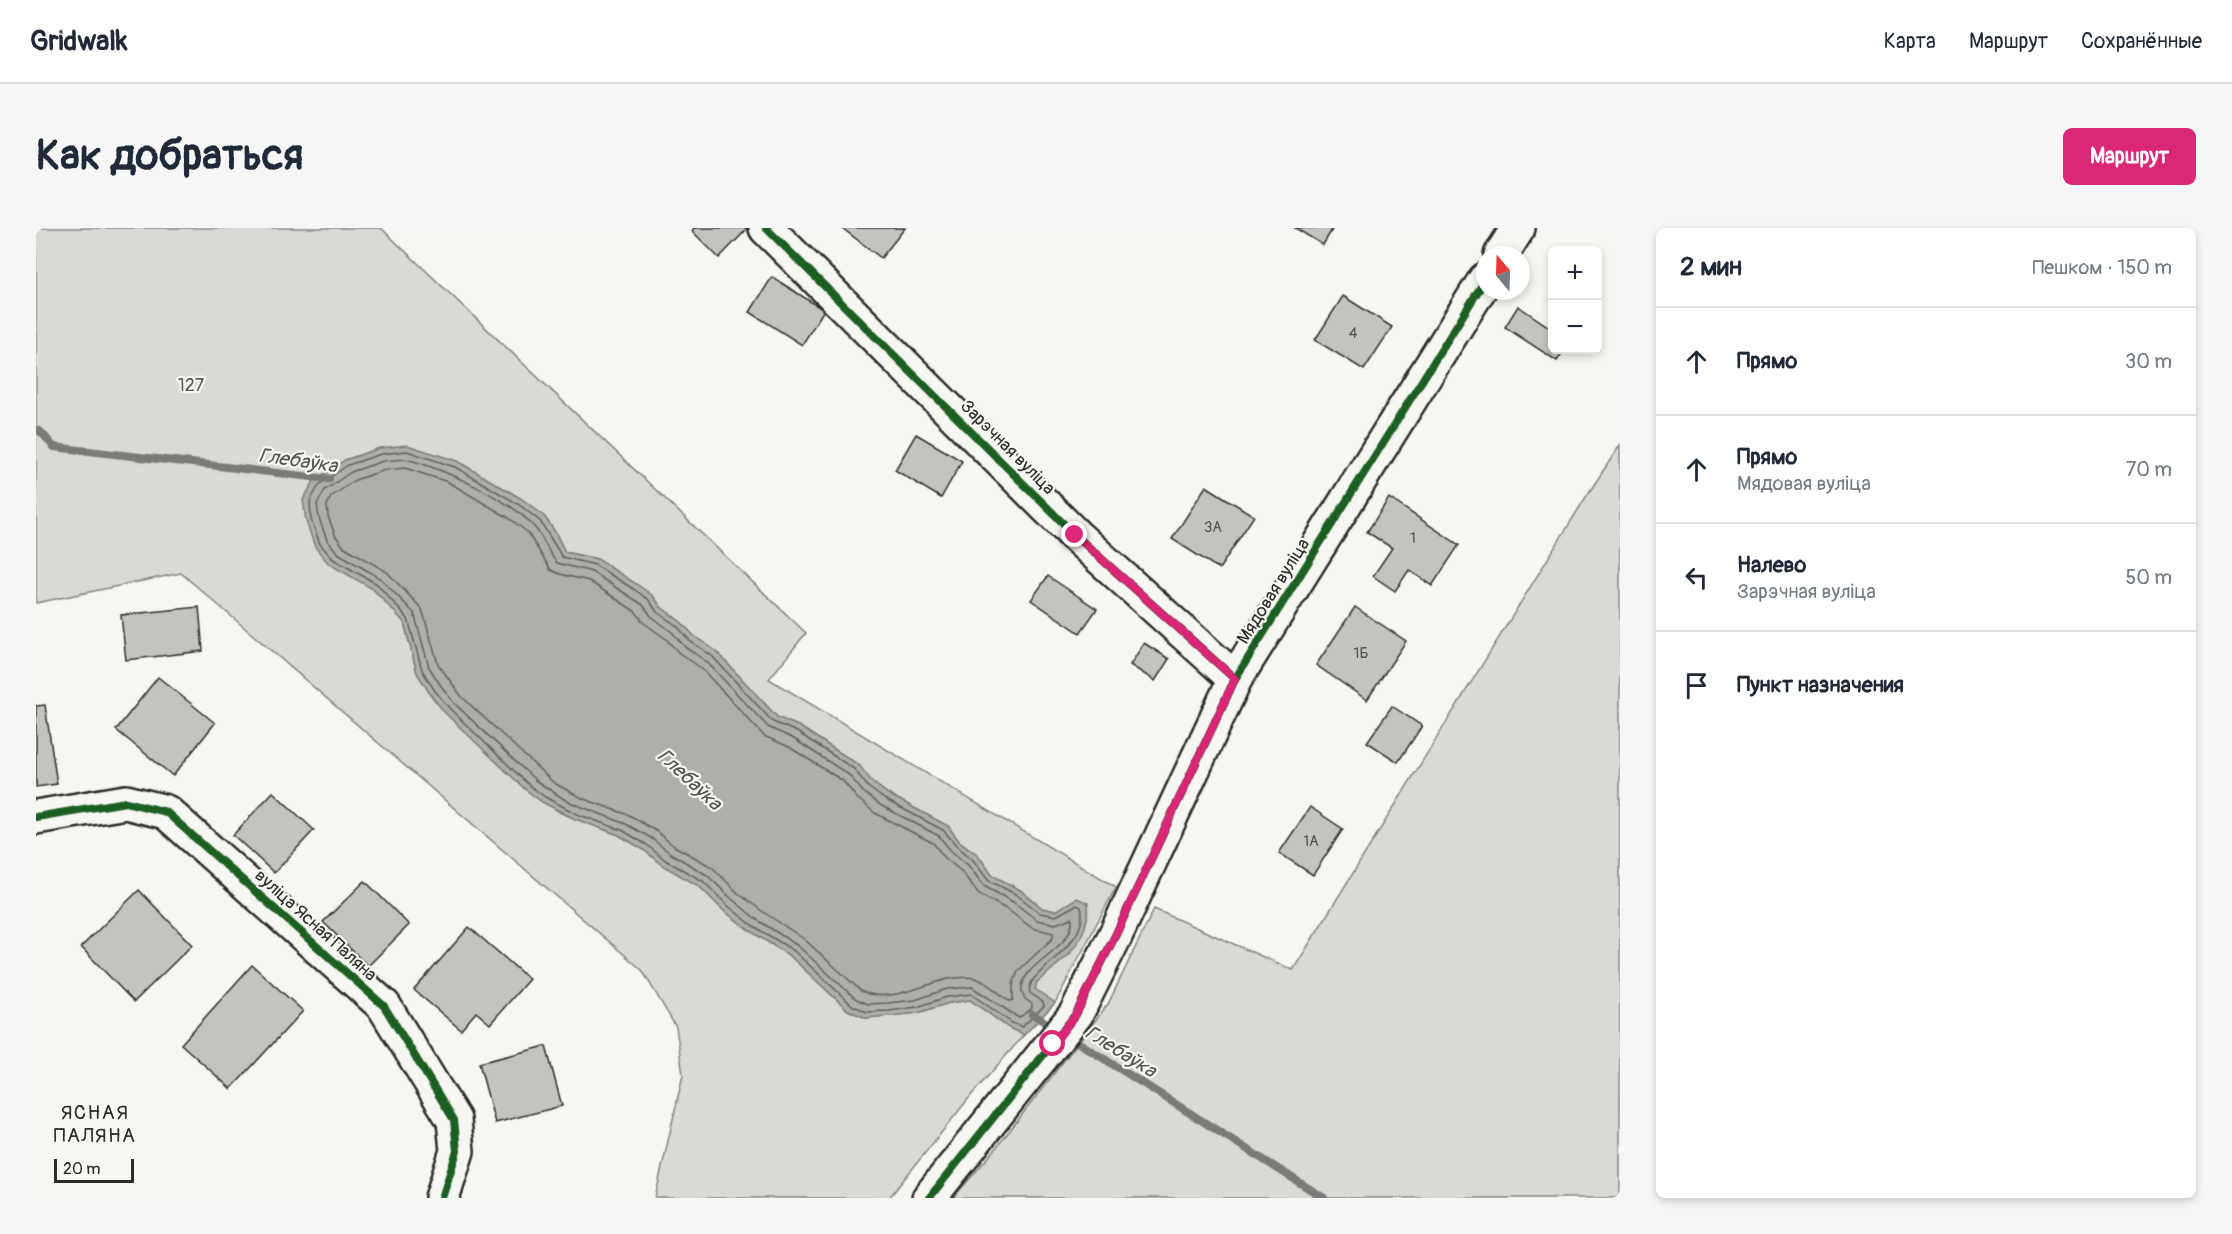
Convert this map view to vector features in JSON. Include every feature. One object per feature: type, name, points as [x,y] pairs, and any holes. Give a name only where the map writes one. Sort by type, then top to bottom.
[{"type":"street","name":"Зарэчная вуліца","points":[[766,228],[1075,535],[1235,679]]},
{"type":"street","points":[[1507,246],[1518,228]]},
{"type":"street","name":"Мядовая вуліца","points":[[928,1198],[1076,1014],[1116,934],[1235,679],[1476,294]]},
{"type":"street","name":"вуліца Ясная Паляна","points":[[36,817],[126,802],[166,812],[384,1006],[454,1120],[457,1150],[442,1198]]},
{"type":"green space","name":"127","points":[[36,228],[381,228],[806,633],[769,679],[1116,887],[1055,1003],[1034,989],[1037,982],[1071,953],[1064,905],[1055,911],[1042,908],[1020,890],[992,875],[978,855],[959,841],[948,826],[888,794],[872,782],[859,765],[800,727],[777,717],[716,651],[694,636],[681,622],[661,607],[653,596],[597,559],[565,552],[544,516],[522,499],[457,461],[380,448],[345,460],[314,481],[353,576],[373,589],[404,622],[417,673],[465,730],[526,790],[561,813],[619,835],[644,850],[662,865],[699,886],[723,910],[749,930],[790,956],[848,1010],[866,1018],[918,1013],[949,1003],[970,1000],[1009,1028],[1024,1035],[969,1098],[889,1198],[655,1198],[683,1075],[676,1027],[642,970],[181,573],[36,603]]},
{"type":"green space","points":[[1620,445],[1620,1198],[953,1198],[993,1152],[1108,1004],[1154,909],[1293,970]]},
{"type":"water","points":[[407,445],[457,461],[522,499],[544,516],[565,552],[597,559],[653,596],[661,607],[681,622],[694,636],[716,651],[777,717],[800,727],[859,765],[872,782],[888,794],[948,826],[959,841],[978,855],[992,875],[1020,890],[1042,908],[1055,911],[1077,898],[1088,903],[1085,928],[1080,939],[1057,966],[1037,982],[1035,989],[1055,1003],[1024,1035],[1009,1028],[970,1000],[949,1003],[918,1013],[866,1018],[848,1010],[790,956],[723,910],[699,886],[662,865],[644,850],[619,835],[575,819],[542,802],[526,790],[445,713],[417,673],[404,622],[373,589],[329,564],[315,547],[306,521],[303,500],[314,481],[345,460],[380,448]]},
{"type":"building","points":[[694,228],[748,228],[719,258],[692,231]]},
{"type":"building","points":[[842,228],[905,228],[881,258]]},
{"type":"building","points":[[1295,228],[1333,228],[1323,245]]},
{"type":"building","points":[[772,277],[824,310],[802,345],[750,312]]},
{"type":"building","points":[[1343,296],[1392,327],[1364,370],[1315,340]]},
{"type":"building","points":[[1518,306],[1548,326],[1548,354],[1561,354],[1557,361],[1505,327]]},
{"type":"building","points":[[916,434],[962,461],[941,498],[895,470]]},
{"type":"building","points":[[1206,486],[1254,516],[1219,569],[1172,539]]},
{"type":"building","points":[[1389,498],[1459,545],[1432,586],[1409,570],[1395,591],[1373,576],[1392,548],[1367,532]]},
{"type":"building","points":[[1048,576],[1097,609],[1080,633],[1031,600]]},
{"type":"building","points":[[199,607],[203,651],[126,660],[121,615]]},
{"type":"building","points":[[1355,607],[1406,641],[1367,700],[1316,665]]},
{"type":"building","points":[[1144,643],[1169,659],[1155,681],[1130,665]]},
{"type":"building","points":[[158,677],[215,723],[173,776],[116,730]]},
{"type":"building","points":[[45,705],[57,784],[36,787],[36,706]]},
{"type":"building","points":[[1392,706],[1422,726],[1398,762],[1367,742]]},
{"type":"building","points":[[273,792],[314,830],[274,873],[233,835]]},
{"type":"building","points":[[1310,807],[1343,829],[1313,875],[1279,853]]},
{"type":"building","points":[[365,881],[409,925],[368,966],[323,922]]},
{"type":"building","points":[[139,890],[192,945],[134,1002],[81,947]]},
{"type":"building","points":[[469,927],[529,979],[490,1024],[476,1012],[461,1030],[414,990]]},
{"type":"building","points":[[252,965],[303,1011],[231,1089],[181,1044]]},
{"type":"building","points":[[546,1046],[562,1106],[495,1123],[479,1063]]},
{"type":"waterway","name":"Глебаўка","points":[[36,430],[41,432],[54,447],[329,479]]},
{"type":"waterway","name":"Глебаўка","points":[[1032,1014],[1057,1029]]},
{"type":"waterway","name":"Глебаўка","points":[[1068,1036],[1324,1198]]},
{"type":"cycle path","points":[[766,228],[1075,535],[1235,679]]},
{"type":"cycle path","points":[[929,1198],[1076,1014],[1116,934],[1235,679],[1476,294]]},
{"type":"cycle path","points":[[36,817],[126,802],[166,812],[384,1006],[454,1120],[457,1151],[442,1198]]},
{"type":"district","name":"ЯСНАЯ ПАЛЯНА","points":[[95,1124]]},
{"type":"route","points":[[1053,1044],[1076,1014],[1116,934],[1235,679],[1075,535]]}]
